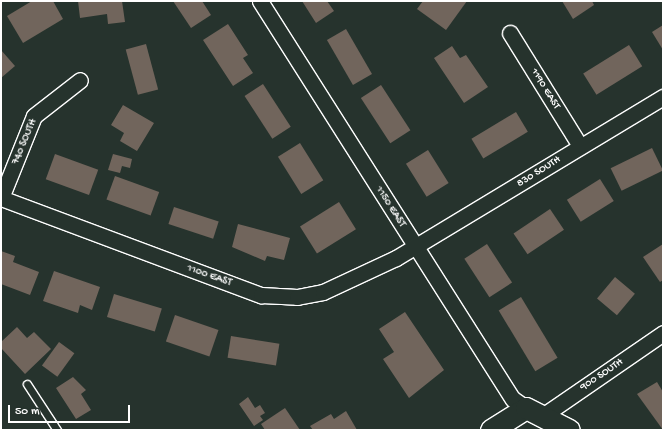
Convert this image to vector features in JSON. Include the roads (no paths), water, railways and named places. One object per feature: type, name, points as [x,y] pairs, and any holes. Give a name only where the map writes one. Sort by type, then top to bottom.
[{"type":"street","name":"1150 EAST","points":[[260,1],[512,399],[533,412]]},
{"type":"street","name":"1190 EAST","points":[[510,33],[580,146]]},
{"type":"street","name":"740 SOUTH","points":[[1,198],[34,116],[80,80]]},
{"type":"street","name":"830 SOUTH","points":[[415,246],[663,97]]},
{"type":"street","name":"1100 EAST","points":[[1,198],[261,295],[297,296],[323,292],[415,246]]},
{"type":"street","name":"900 SOUTH","points":[[491,430],[533,412],[663,333]]},
{"type":"street","points":[[533,412],[569,430]]},
{"type":"lane","points":[[27,384],[57,430]]}]
